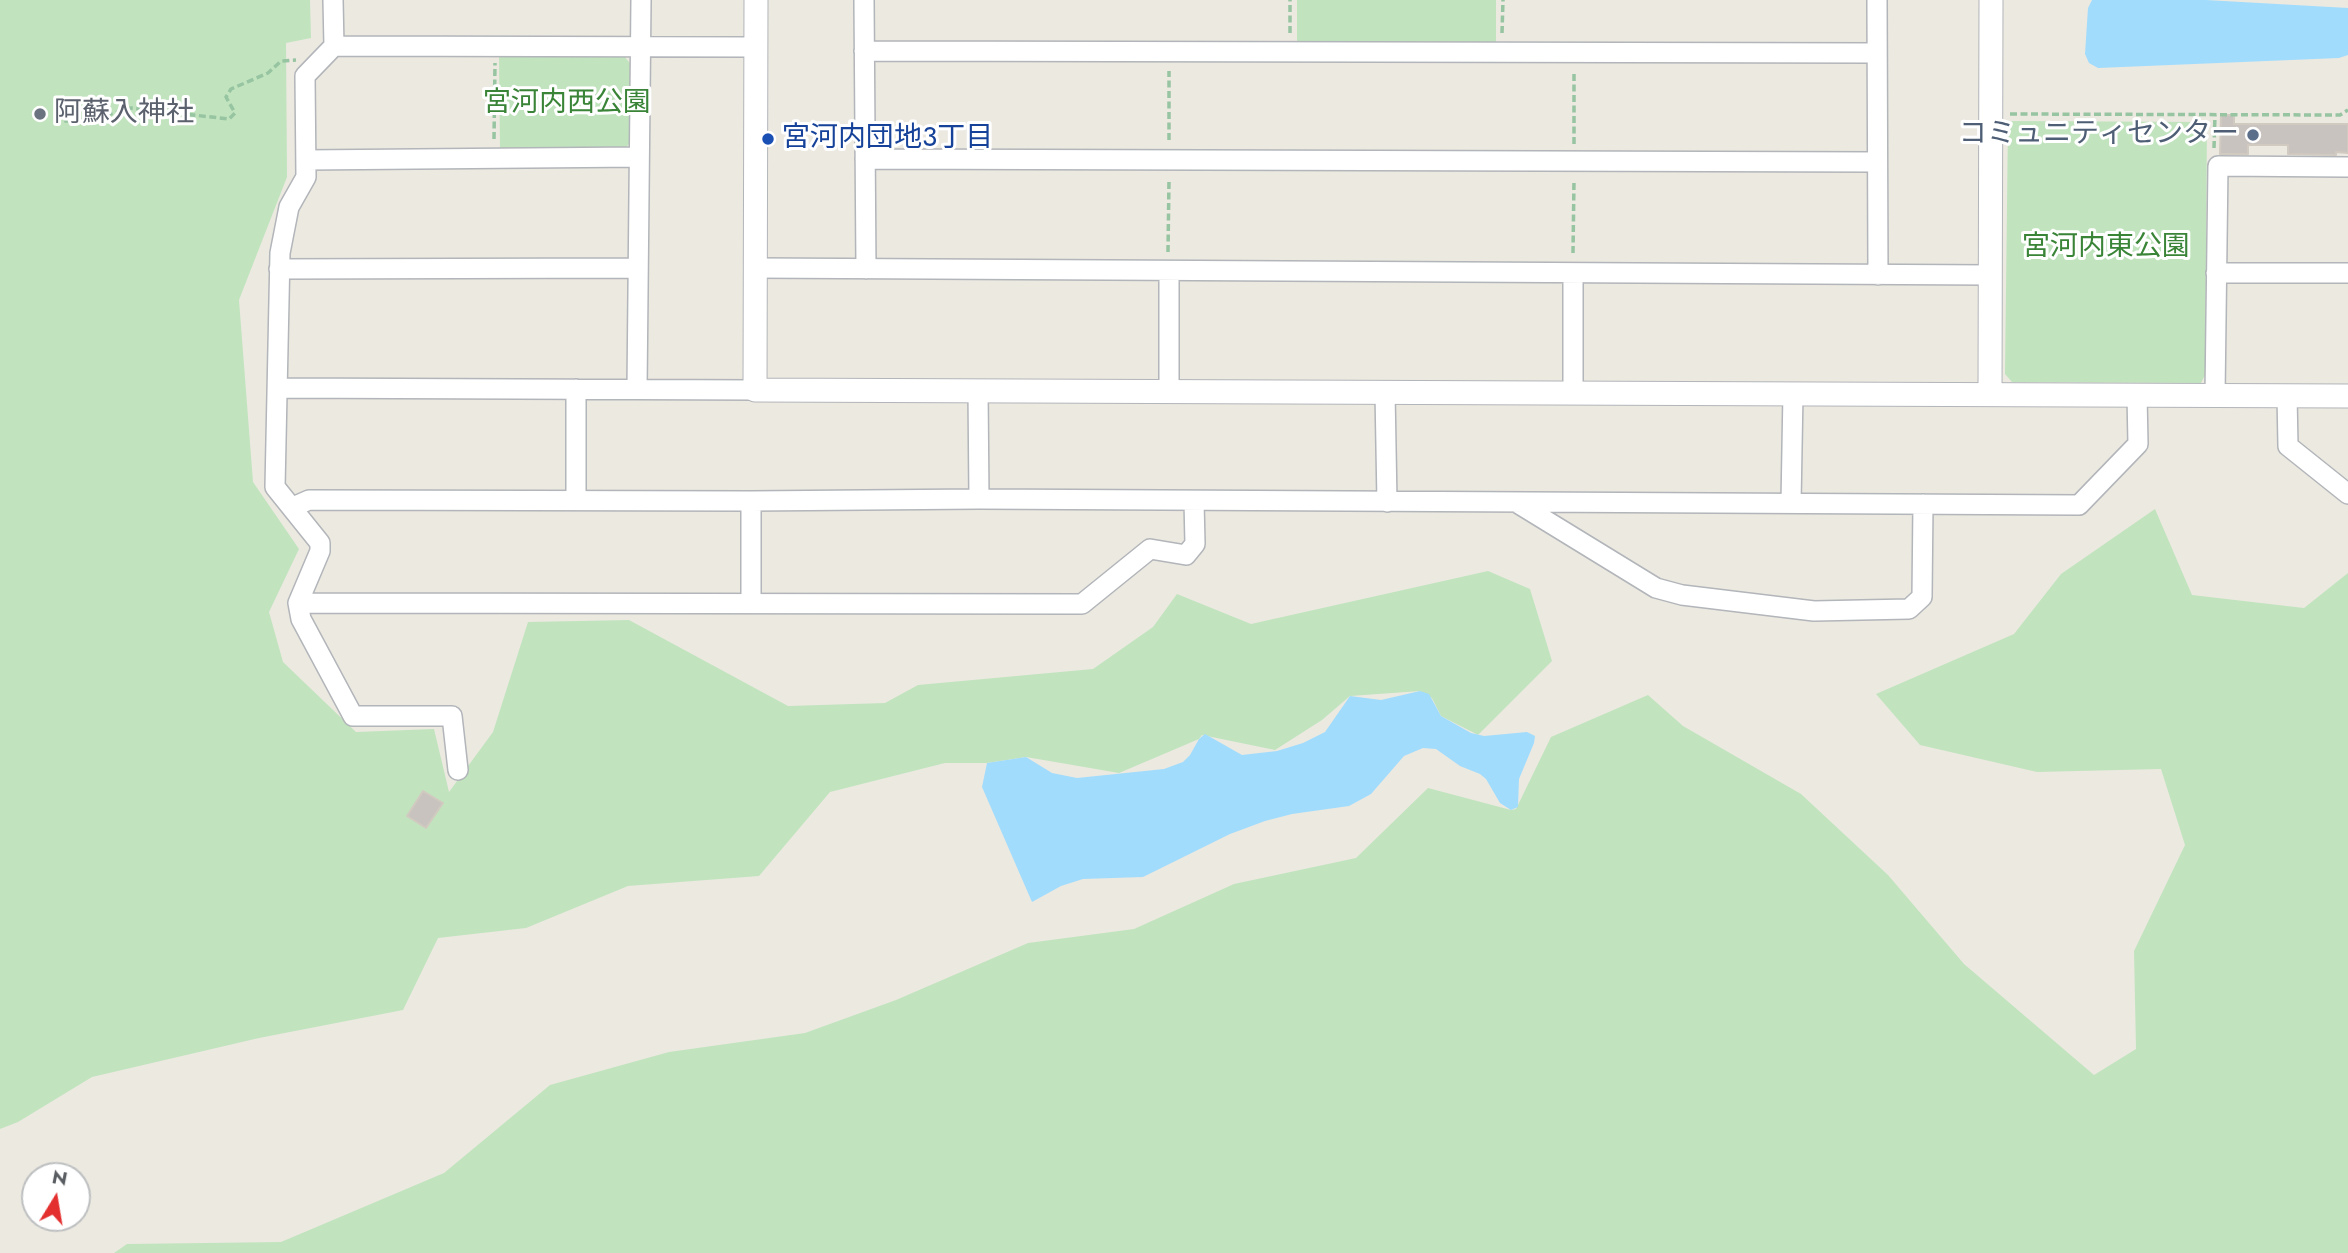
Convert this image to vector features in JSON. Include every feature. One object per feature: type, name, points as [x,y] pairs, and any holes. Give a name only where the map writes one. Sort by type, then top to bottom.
[{"type":"street","points":[[333,0],[334,46],[305,76],[306,177],[289,207],[280,253],[275,487],[320,543],[320,551],[298,603],[302,619],[353,716],[452,716],[458,770]]},
{"type":"street","points":[[637,389],[641,0]]},
{"type":"street","points":[[755,390],[756,0]]},
{"type":"street","points":[[864,0],[866,269]]},
{"type":"street","points":[[1877,0],[1878,275]]},
{"type":"street","points":[[1990,394],[1991,0]]},
{"type":"street","points":[[334,46],[756,47]]},
{"type":"street","points":[[864,51],[1877,53]]},
{"type":"street","points":[[306,160],[639,158]]},
{"type":"street","points":[[865,159],[1877,162]]},
{"type":"street","points":[[2215,395],[2218,166],[2348,167]]},
{"type":"street","points":[[279,269],[638,268]]},
{"type":"street","points":[[755,268],[1990,275]]},
{"type":"street","points":[[1168,271],[1169,391]]},
{"type":"street","points":[[1573,273],[1573,392]]},
{"type":"street","points":[[2216,273],[2348,273]]},
{"type":"street","points":[[278,388],[2348,396]]},
{"type":"street","points":[[576,389],[576,500]]},
{"type":"street","points":[[978,390],[979,499]]},
{"type":"street","points":[[1385,392],[1387,502]]},
{"type":"street","points":[[1791,503],[1793,393]]},
{"type":"street","points":[[293,507],[309,500],[751,502],[979,499],[2080,505],[2138,444],[2137,395]]},
{"type":"street","points":[[2287,395],[2288,446],[2348,494]]},
{"type":"street","points":[[298,603],[1082,604],[1150,549],[1186,555],[1195,544],[1194,500]]},
{"type":"street","points":[[751,502],[751,603]]},
{"type":"street","points":[[1518,504],[1656,588],[1682,595],[1814,611],[1909,610],[1922,597],[1923,504]]},
{"type":"path","points":[[1290,0],[1290,52]]},
{"type":"path","points":[[1502,52],[1503,0]]},
{"type":"path","points":[[494,159],[495,47]]},
{"type":"path","points":[[54,119],[66,121],[96,118],[131,108],[229,119],[235,113],[226,97],[231,89],[268,73],[281,61],[319,62]]},
{"type":"path","points":[[1990,114],[2340,115],[2348,110]]},
{"type":"path","points":[[2215,115],[2213,158],[2218,166]]},
{"type":"green space","points":[[0,0],[310,0],[311,38],[286,43],[287,177],[239,300],[253,482],[299,549],[269,612],[283,662],[356,732],[434,729],[449,792],[493,732],[528,622],[629,620],[788,706],[885,703],[918,685],[1093,669],[1153,627],[1177,594],[1251,624],[1488,571],[1530,589],[1552,661],[1478,735],[1441,716],[1432,698],[1420,691],[1350,696],[1322,720],[1275,750],[1202,735],[1199,739],[1119,773],[1026,757],[987,763],[945,763],[830,792],[759,876],[628,886],[526,928],[438,938],[403,1010],[259,1038],[92,1077],[18,1122],[0,1129]]},
{"type":"green space","points":[[1297,0],[1496,0],[1496,42],[1297,41]]},
{"type":"green space","name":"宮河内西公園","points":[[499,56],[624,56],[634,68],[632,142],[621,151],[500,149]]},
{"type":"green space","name":"宮河内東公園","points":[[2008,121],[2207,122],[2205,375],[2201,383],[2012,382],[2005,374]]},
{"type":"green space","points":[[2155,509],[2192,595],[2304,608],[2348,573],[2348,1253],[114,1253],[127,1244],[281,1242],[444,1173],[550,1085],[669,1052],[805,1033],[896,1000],[1028,943],[1134,929],[1234,884],[1356,858],[1428,788],[1511,810],[1516,809],[1551,737],[1648,695],[1683,726],[1801,794],[1888,875],[1964,964],[2094,1075],[2136,1049],[2134,951],[2185,845],[2161,769],[2037,772],[1920,745],[1876,694],[2014,634],[2061,574]]},
{"type":"water","points":[[2092,0],[2206,0],[2348,8],[2348,55],[2339,58],[2098,68],[2089,63],[2085,54],[2088,8]]},
{"type":"water","points":[[1420,691],[1429,694],[1441,716],[1471,733],[1484,736],[1527,732],[1535,736],[1519,779],[1518,807],[1511,810],[1500,803],[1486,779],[1480,774],[1460,766],[1436,749],[1423,748],[1404,756],[1371,794],[1349,806],[1292,814],[1265,821],[1230,834],[1143,877],[1083,879],[1061,886],[1032,902],[982,787],[987,763],[1026,757],[1052,773],[1077,778],[1164,769],[1183,762],[1205,734],[1242,755],[1277,751],[1303,743],[1325,732],[1350,696],[1381,700]]},
{"type":"building","points":[[2221,115],[2234,115],[2234,124],[2348,124],[2348,153],[2288,154],[2288,145],[2248,145],[2248,154],[2220,154]]},
{"type":"building","points":[[423,791],[443,803],[426,828],[407,816]]},
{"type":"place","name":"阿蘇入神社","points":[[40,114]]},
{"type":"place","name":"コミュニティセンター","points":[[2253,135]]},
{"type":"place","name":"宮河内団地3丁目","points":[[768,139]]}]
